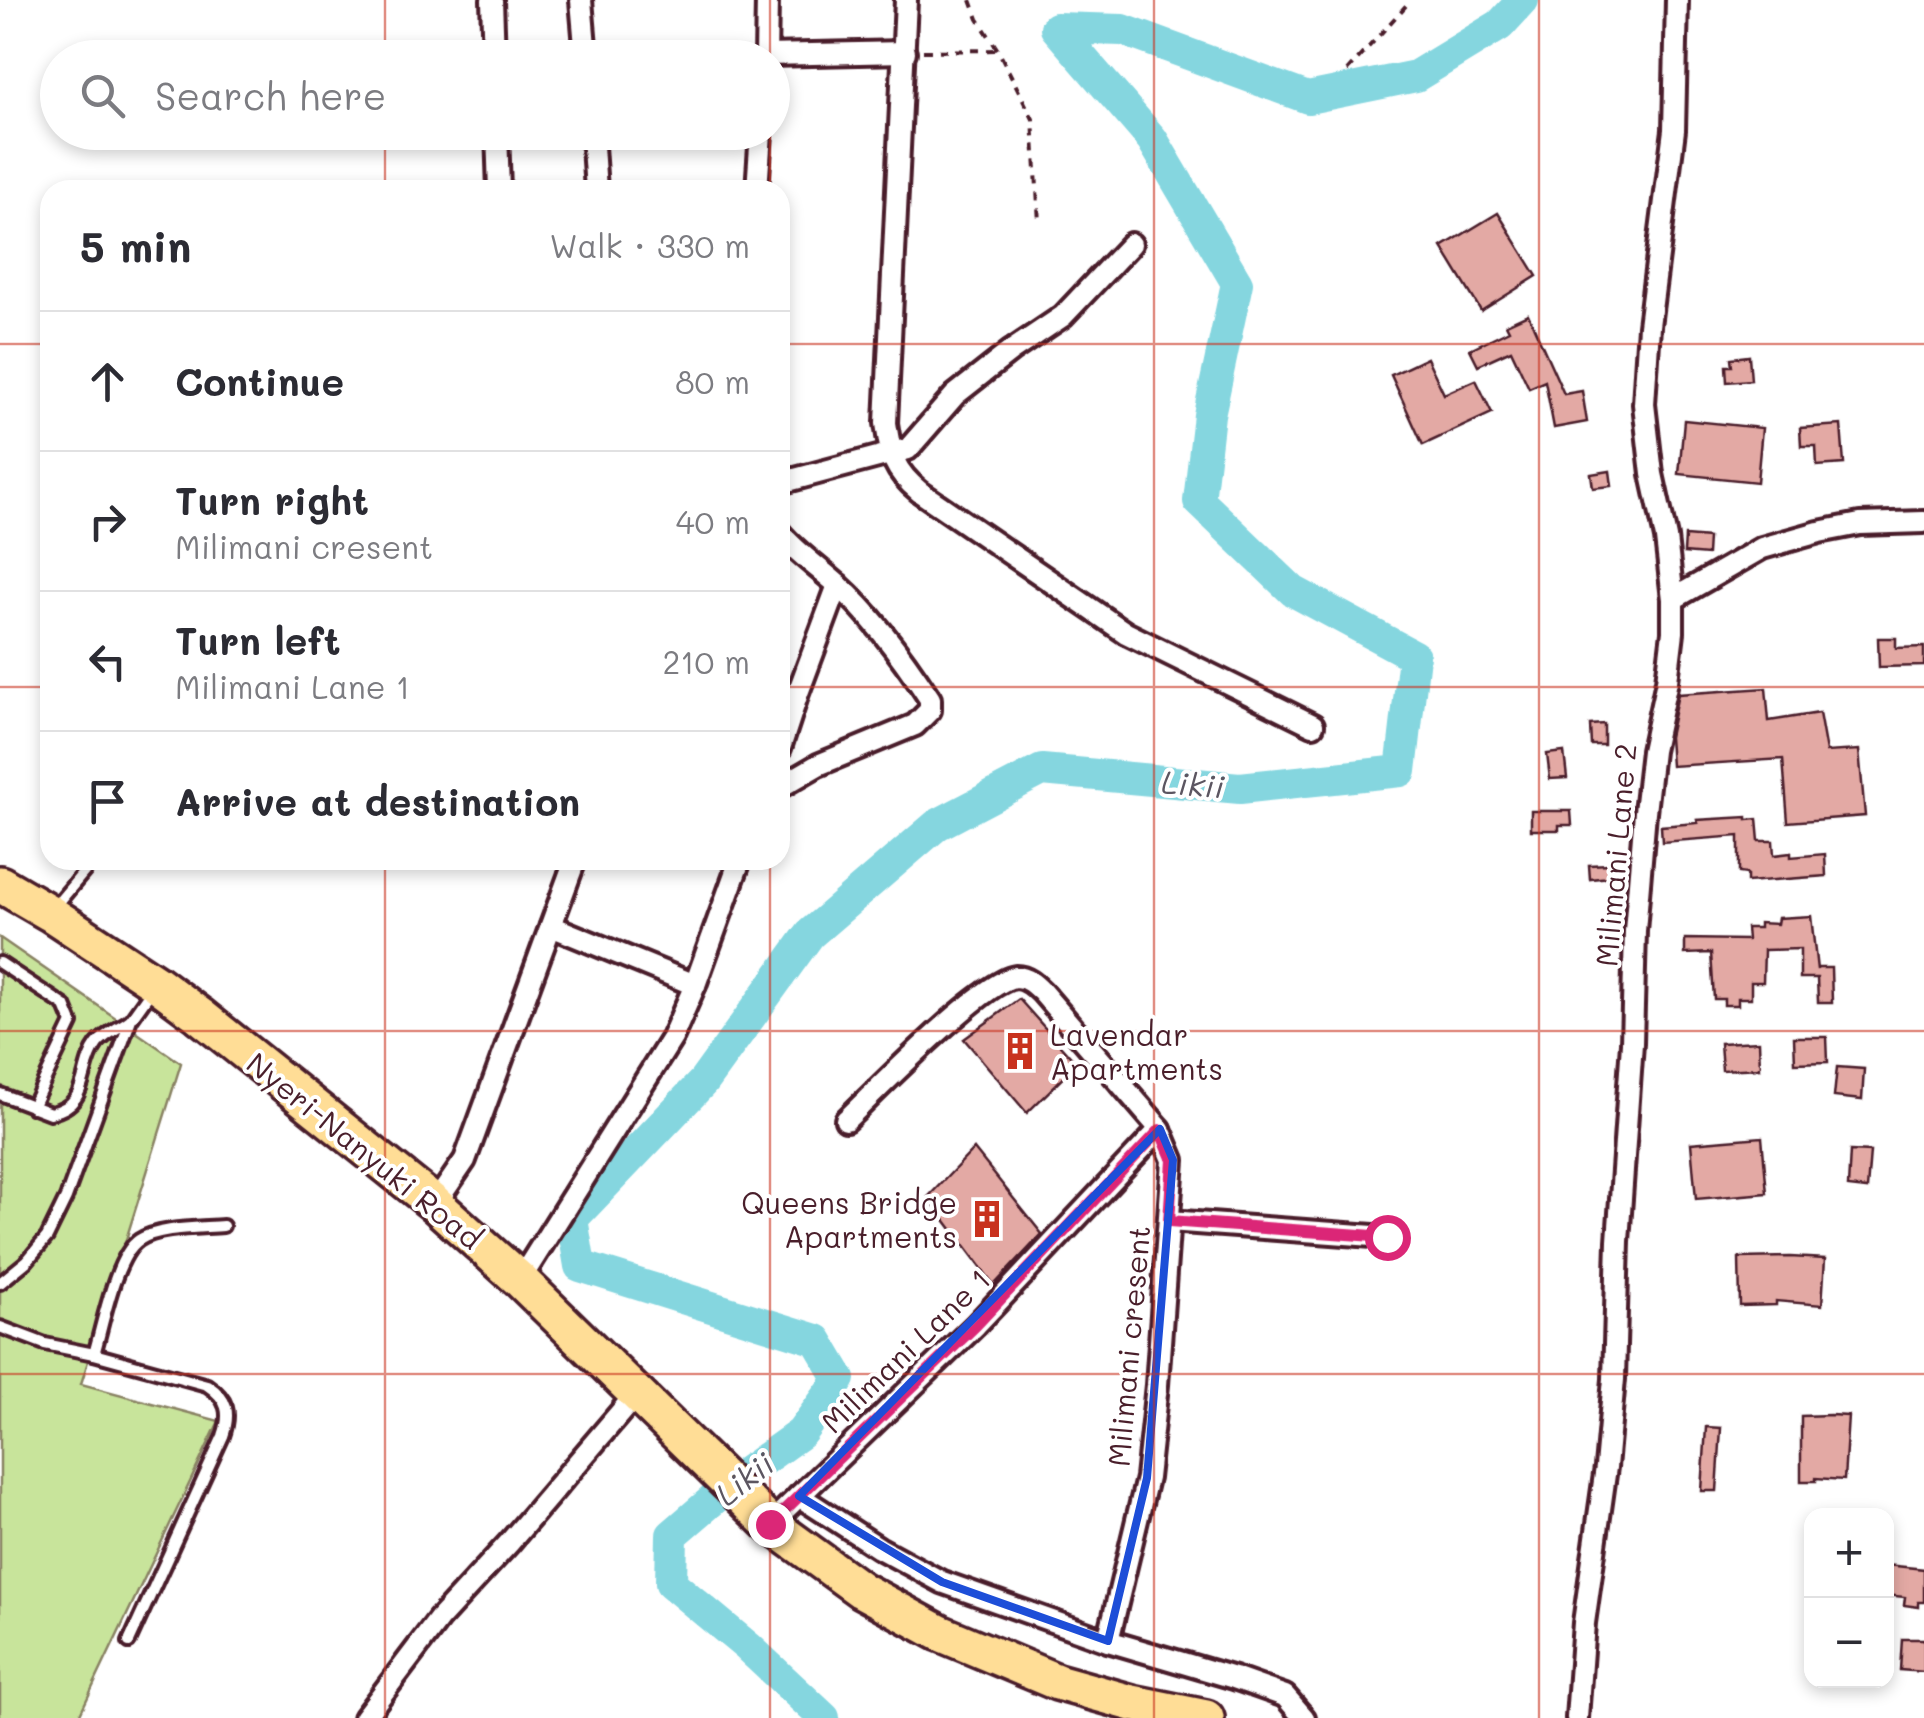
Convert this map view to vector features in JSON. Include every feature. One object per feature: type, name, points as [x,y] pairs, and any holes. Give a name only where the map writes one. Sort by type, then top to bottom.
[{"type":"highway","name":"Nyeri-Nanyuki Road","points":[[0,884],[156,984],[436,1204],[520,1280],[758,1512]]},
{"type":"highway","points":[[758,1512],[862,1590],[940,1633],[1057,1682],[1206,1718]]},
{"type":"street","points":[[492,0],[493,40]]},
{"type":"street","points":[[581,0],[584,40]]},
{"type":"street","points":[[766,40],[767,0]]},
{"type":"street","points":[[906,0],[886,422],[891,455],[903,478],[1126,633],[1314,725]]},
{"type":"street","name":"Milimani Lane 2","points":[[1577,1718],[1584,1622],[1614,1379],[1618,1241],[1645,812],[1673,632],[1666,538],[1652,474],[1644,404],[1649,326],[1674,130],[1677,0]]},
{"type":"street","points":[[790,55],[905,52]]},
{"type":"street","points":[[498,150],[499,180]]},
{"type":"street","points":[[593,150],[595,180]]},
{"type":"street","points":[[758,180],[760,150]]},
{"type":"street","points":[[790,480],[908,449],[972,380],[1063,316],[1131,244]]},
{"type":"street","points":[[1673,599],[1762,548],[1860,524],[1924,522]]},
{"type":"street","points":[[790,546],[867,614],[930,700],[930,710],[915,725],[818,765],[790,781]]},
{"type":"street","points":[[790,717],[838,585]]},
{"type":"street","points":[[436,1204],[465,1160],[571,870]]},
{"type":"street","points":[[520,1280],[648,1080],[678,1024],[736,870]]},
{"type":"street","points":[[551,926],[695,984]]},
{"type":"street","name":"Milimani cresent","points":[[846,1120],[951,1020],[1012,977],[1031,982],[1042,992],[1160,1130],[1173,1160],[1157,1385],[1146,1478],[1108,1641]]},
{"type":"street","name":"Milimani Lane 1","points":[[758,1512],[799,1496],[963,1338],[1160,1130]]},
{"type":"street","points":[[1169,1221],[1387,1237]]},
{"type":"street","points":[[364,1718],[438,1619],[509,1543],[637,1393]]},
{"type":"street","points":[[799,1496],[879,1548],[942,1582],[1108,1641],[1286,1696],[1304,1718]]},
{"type":"lane","points":[[50,914],[86,870]]},
{"type":"lane","points":[[0,963],[64,1006],[72,1022],[32,1106]]},
{"type":"lane","points":[[0,1283],[27,1261],[48,1236],[66,1198],[131,1019],[156,984]]},
{"type":"lane","points":[[0,1094],[50,1113],[69,1106],[82,1087],[98,1044],[131,1019]]},
{"type":"lane","points":[[94,1354],[121,1260],[140,1239],[166,1231],[223,1226]]},
{"type":"lane","points":[[0,1326],[45,1344],[207,1385],[219,1394],[228,1420],[129,1642]]},
{"type":"path","points":[[971,0],[1033,118],[1039,223]]},
{"type":"path","points":[[1347,71],[1411,0]]},
{"type":"path","points":[[905,52],[998,50]]},
{"type":"highlighted area","points":[[1160,1129],[1173,1160],[1147,1478],[1108,1641],[942,1582],[799,1496]]},
{"type":"green space","points":[[0,938],[181,1063],[81,1384],[219,1421],[78,1718],[0,1718]]},
{"type":"building","points":[[1498,213],[1537,276],[1481,311],[1442,247]]},
{"type":"building","points":[[1528,314],[1564,394],[1582,391],[1587,422],[1554,428],[1545,381],[1529,388],[1511,350],[1478,365],[1470,349],[1509,330],[1506,324]]},
{"type":"building","points":[[1749,356],[1751,380],[1727,382],[1726,366],[1732,366],[1731,358]]},
{"type":"building","points":[[1427,358],[1444,394],[1476,380],[1492,413],[1423,445],[1391,375]]},
{"type":"building","points":[[1684,420],[1762,428],[1757,482],[1679,474]]},
{"type":"building","points":[[1841,425],[1844,464],[1817,466],[1816,446],[1801,446],[1800,428]]},
{"type":"building","points":[[1610,471],[1612,486],[1593,488],[1591,474]]},
{"type":"building","points":[[1685,536],[1708,538],[1707,555],[1684,553]]},
{"type":"building","points":[[1878,638],[1896,638],[1896,648],[1924,647],[1924,666],[1879,667]]},
{"type":"building","points":[[1766,688],[1769,721],[1819,713],[1826,752],[1859,750],[1865,816],[1788,822],[1783,759],[1671,766],[1669,737],[1678,694]]},
{"type":"building","points":[[1604,724],[1604,745],[1591,745],[1590,725]]},
{"type":"building","points":[[1564,752],[1567,778],[1550,779],[1547,754]]},
{"type":"building","points":[[1531,811],[1571,811],[1572,825],[1559,825],[1559,830],[1531,830]]},
{"type":"building","points":[[1757,819],[1759,841],[1773,841],[1774,855],[1825,854],[1826,876],[1747,882],[1747,874],[1739,873],[1739,836],[1662,842],[1661,826]]},
{"type":"building","points":[[1609,864],[1609,877],[1590,879],[1589,865]]},
{"type":"building","points":[[1811,916],[1817,970],[1831,968],[1832,1002],[1818,1002],[1817,978],[1800,978],[1800,949],[1764,950],[1763,982],[1751,982],[1751,998],[1738,998],[1738,1005],[1724,1005],[1724,999],[1714,999],[1711,953],[1685,954],[1685,939],[1747,940],[1746,928],[1759,928],[1759,923],[1777,924],[1778,918]]},
{"type":"building","name":"Lavendar Apartments","points":[[1019,999],[1077,1064],[1027,1113],[964,1039]]},
{"type":"building","points":[[1794,1037],[1827,1037],[1828,1062],[1795,1063]]},
{"type":"building","points":[[1759,1041],[1760,1068],[1722,1070],[1720,1043]]},
{"type":"building","points":[[1837,1067],[1864,1069],[1862,1100],[1834,1097]]},
{"type":"building","points":[[1762,1137],[1767,1193],[1696,1199],[1691,1143]]},
{"type":"building","name":"Queens Bridge Apartments","points":[[974,1149],[1042,1234],[994,1285],[928,1197]]},
{"type":"building","points":[[1850,1151],[1870,1152],[1867,1189],[1848,1187]]},
{"type":"building","points":[[1739,1258],[1825,1259],[1822,1305],[1776,1301],[1776,1305],[1740,1306]]},
{"type":"building","points":[[1801,1416],[1848,1416],[1844,1480],[1801,1481]]},
{"type":"building","points":[[1706,1427],[1721,1428],[1717,1491],[1702,1491]]},
{"type":"building","points":[[1894,1566],[1924,1569],[1924,1602],[1919,1602],[1919,1607],[1904,1605],[1905,1597],[1894,1596]]},
{"type":"building","points":[[1902,1639],[1924,1639],[1924,1672],[1900,1670]]},
{"type":"waterway","name":"Likii","points":[[824,1718],[671,1583],[672,1535],[742,1475],[801,1433],[840,1379],[817,1340],[580,1266],[572,1219],[703,1082],[810,934],[937,825],[1042,770],[1240,788],[1401,771],[1414,656],[1293,591],[1199,501],[1209,415],[1237,283],[1152,139],[1056,28],[1123,30],[1308,98],[1416,76],[1500,25],[1523,0]]},
{"type":"place","name":"Lavendar Apartments","points":[[1020,1051]]},
{"type":"place","name":"Queens Bridge Apartments","points":[[987,1219]]},
{"type":"route","points":[[770,1524],[976,1325],[1160,1130],[1173,1160],[1169,1221],[1387,1237]]}]
